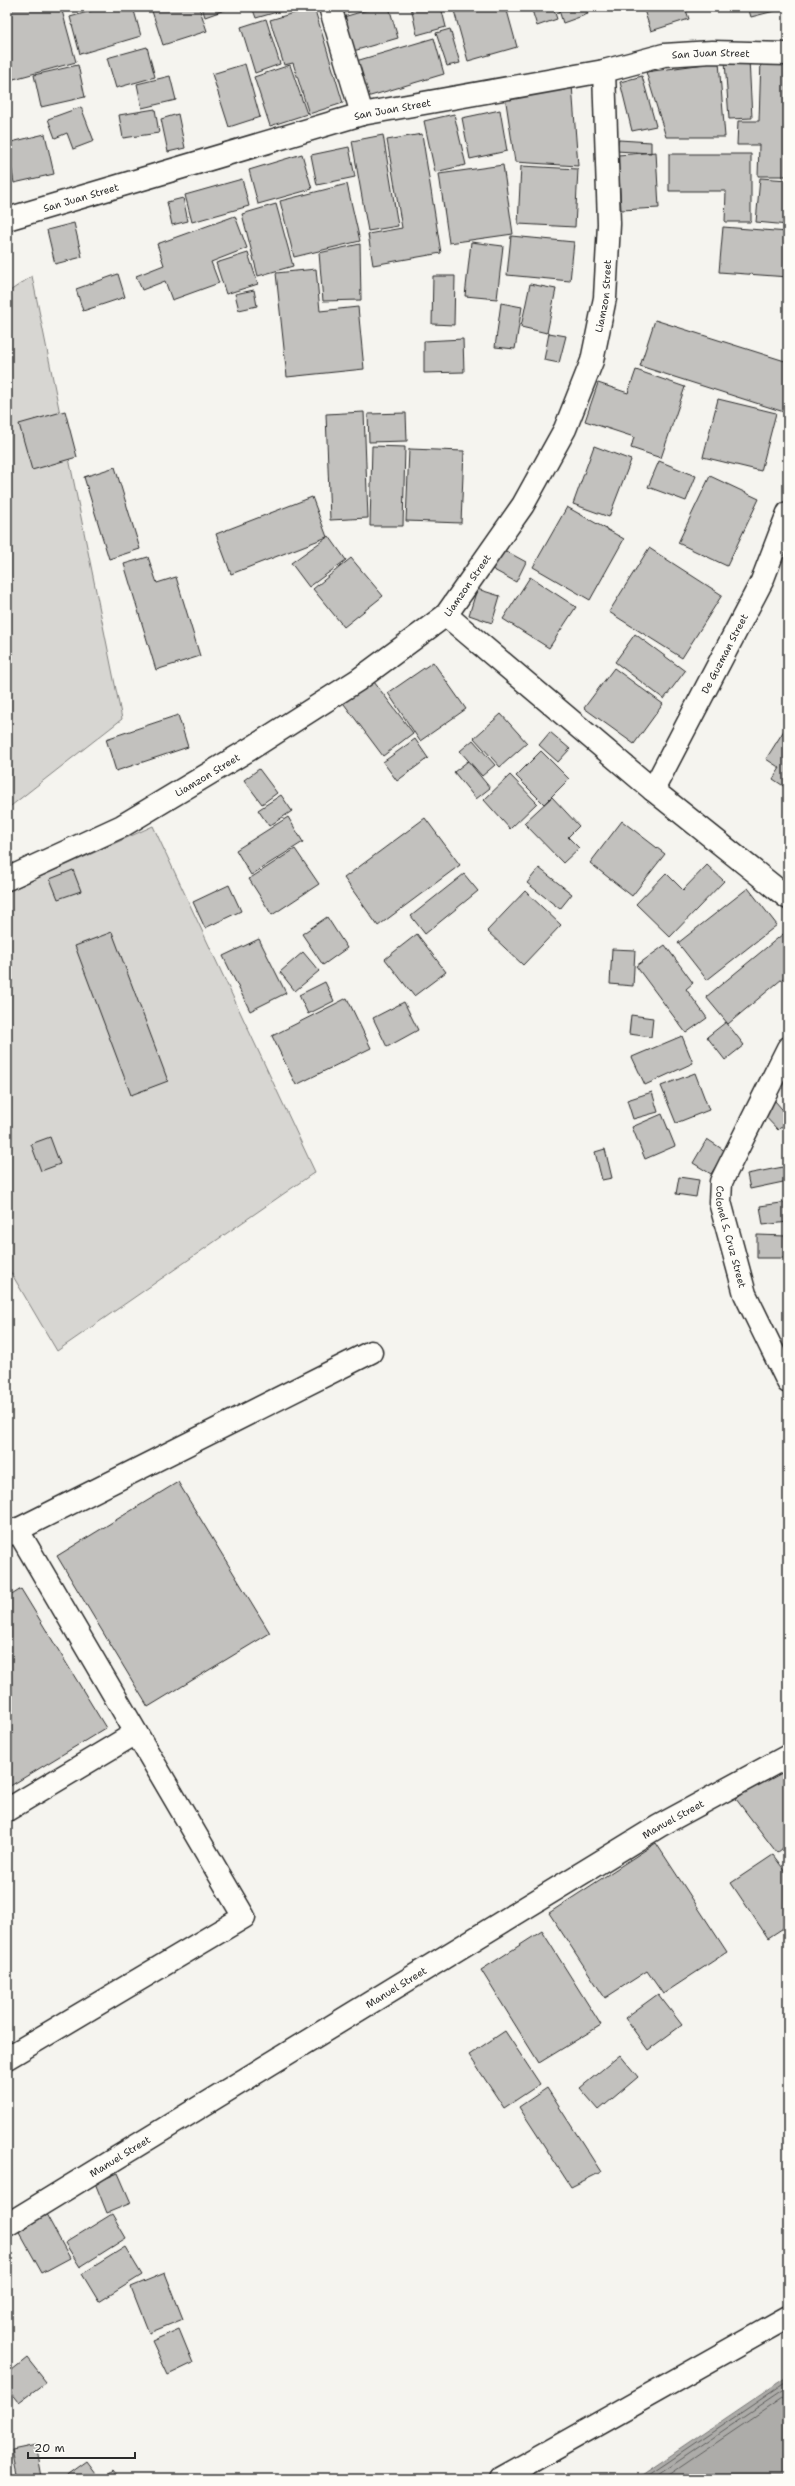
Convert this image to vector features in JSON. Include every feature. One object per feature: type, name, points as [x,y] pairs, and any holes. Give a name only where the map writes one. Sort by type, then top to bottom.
[{"type":"street","points":[[330,7],[362,114]]},
{"type":"street","name":"San Juan Street","points":[[7,219],[362,114],[604,71],[664,55],[712,52],[788,54]]},
{"type":"street","name":"Liamzon Street","points":[[7,879],[122,826],[149,810],[358,680],[446,615],[522,505],[565,429],[592,361],[605,298],[609,224],[604,71]]},
{"type":"street","name":"De Guzman Street","points":[[653,790],[762,581],[788,514]]},
{"type":"street","points":[[446,615],[653,790],[788,898]]},
{"type":"street","name":"Colonel S. Cruz Street","points":[[788,1048],[722,1182],[719,1192],[720,1202],[745,1294],[788,1382]]},
{"type":"street","points":[[7,2058],[244,1917],[136,1733],[12,1532],[371,1352]]},
{"type":"street","points":[[7,1810],[136,1733]]},
{"type":"street","name":"Manuel Street","points":[[7,2225],[659,1826],[788,1756]]},
{"type":"street","points":[[500,2479],[788,2317]]},
{"type":"shaded area","points":[[32,276],[122,719],[7,809],[7,293]]},
{"type":"shaded area","points":[[153,826],[315,1172],[57,1351],[7,1266],[7,892]]},
{"type":"water","points":[[788,2376],[788,2479],[636,2479]]},
{"type":"building","points":[[7,7],[61,7],[76,62],[10,80],[7,70]]},
{"type":"building","points":[[105,7],[133,7],[141,36],[80,54],[70,17]]},
{"type":"building","points":[[199,7],[207,31],[163,45],[151,8]]},
{"type":"building","points":[[202,7],[233,7],[205,17]]},
{"type":"building","points":[[252,7],[294,7],[256,18]]},
{"type":"building","points":[[314,7],[343,103],[309,114],[293,63],[284,65],[270,20]]},
{"type":"building","points":[[337,7],[364,7],[339,14]]},
{"type":"building","points":[[378,7],[389,7],[398,38],[350,52],[340,18]]},
{"type":"building","points":[[411,7],[441,7],[446,27],[417,35]]},
{"type":"building","points":[[453,7],[506,7],[517,47],[468,61]]},
{"type":"building","points":[[531,7],[553,7],[557,19],[537,26]]},
{"type":"building","points":[[558,7],[585,7],[588,14],[563,23]]},
{"type":"building","points":[[643,7],[685,7],[689,19],[651,31]]},
{"type":"building","points":[[748,7],[782,7],[782,9],[751,17]]},
{"type":"building","points":[[266,19],[280,64],[255,73],[241,27]]},
{"type":"building","points":[[450,29],[460,63],[447,66],[436,33]]},
{"type":"building","points":[[434,38],[444,74],[367,97],[356,61]]},
{"type":"building","points":[[147,47],[155,77],[116,88],[107,58]]},
{"type":"building","points":[[749,59],[752,118],[729,119],[725,61]]},
{"type":"building","points":[[761,59],[788,60],[788,176],[758,176],[759,145],[737,145],[738,121],[759,121]]},
{"type":"building","points":[[719,62],[725,137],[666,137],[646,72]]},
{"type":"building","points":[[245,64],[260,117],[229,127],[212,74]]},
{"type":"building","points":[[78,65],[85,97],[41,107],[34,75]]},
{"type":"building","points":[[290,65],[307,114],[270,126],[254,77]]},
{"type":"building","points":[[170,76],[176,100],[142,108],[137,84]]},
{"type":"building","points":[[642,76],[656,126],[632,131],[620,82]]},
{"type":"building","points":[[572,85],[578,166],[515,162],[505,96]]},
{"type":"building","points":[[81,107],[94,141],[73,149],[67,133],[55,138],[48,119]]},
{"type":"building","points":[[155,109],[159,133],[123,138],[119,115]]},
{"type":"building","points":[[500,110],[507,151],[470,159],[462,118]]},
{"type":"building","points":[[178,114],[185,148],[168,152],[161,119]]},
{"type":"building","points":[[454,114],[466,165],[435,172],[424,121]]},
{"type":"building","points":[[45,134],[54,174],[14,183],[7,143]]},
{"type":"building","points":[[422,134],[441,253],[373,265],[368,234],[402,228],[387,140]]},
{"type":"building","points":[[383,135],[398,226],[368,231],[352,141]]},
{"type":"building","points":[[619,140],[651,142],[651,153],[616,151]]},
{"type":"building","points":[[349,147],[355,177],[317,185],[311,155]]},
{"type":"building","points":[[656,152],[659,208],[621,210],[618,155]]},
{"type":"building","points":[[302,154],[312,189],[258,204],[249,170]]},
{"type":"building","points":[[669,154],[751,154],[751,222],[725,222],[726,191],[669,191]]},
{"type":"building","points":[[503,165],[513,234],[449,243],[439,174]]},
{"type":"building","points":[[521,166],[578,169],[575,227],[518,224]]},
{"type":"building","points":[[760,178],[788,180],[788,225],[756,222]]},
{"type":"building","points":[[242,179],[249,206],[192,222],[185,195]]},
{"type":"building","points":[[347,184],[360,241],[294,257],[280,201]]},
{"type":"building","points":[[183,198],[188,221],[172,225],[167,202]]},
{"type":"building","points":[[276,204],[293,266],[258,276],[242,214]]},
{"type":"building","points":[[235,216],[247,248],[211,262],[219,283],[172,300],[165,281],[142,290],[136,276],[164,265],[157,244]]},
{"type":"building","points":[[74,223],[82,257],[55,264],[47,230]]},
{"type":"building","points":[[723,227],[788,232],[788,277],[719,272]]},
{"type":"building","points":[[511,236],[574,242],[570,281],[507,275]]},
{"type":"building","points":[[471,242],[503,246],[497,299],[465,296]]},
{"type":"building","points":[[360,244],[361,300],[323,301],[319,253]]},
{"type":"building","points":[[248,253],[258,284],[226,294],[216,263]]},
{"type":"building","points":[[316,269],[320,311],[358,307],[364,369],[287,377],[276,273]]},
{"type":"building","points":[[118,274],[125,297],[83,311],[76,289]]},
{"type":"building","points":[[433,276],[455,276],[454,325],[432,324]]},
{"type":"building","points":[[530,284],[556,289],[547,333],[521,327]]},
{"type":"building","points":[[254,290],[257,306],[239,310],[235,294]]},
{"type":"building","points":[[501,303],[522,307],[515,349],[495,347]]},
{"type":"building","points":[[655,320],[788,362],[788,398],[784,412],[640,366]]},
{"type":"building","points":[[549,333],[566,336],[559,363],[544,360]]},
{"type":"building","points":[[463,339],[464,372],[424,373],[424,341]]},
{"type":"building","points":[[636,370],[685,387],[661,458],[631,448],[634,437],[585,421],[598,383],[628,393]]},
{"type":"building","points":[[718,399],[776,413],[761,471],[703,457]]},
{"type":"building","points":[[65,411],[77,457],[32,470],[19,424]]},
{"type":"building","points":[[364,412],[368,518],[330,520],[326,414]]},
{"type":"building","points":[[406,413],[407,441],[369,442],[368,414]]},
{"type":"building","points":[[372,446],[405,447],[403,526],[370,526]]},
{"type":"building","points":[[594,446],[631,460],[609,517],[573,504]]},
{"type":"building","points":[[409,449],[464,451],[461,523],[406,521]]},
{"type":"building","points":[[659,461],[696,476],[686,501],[648,487]]},
{"type":"building","points":[[115,467],[140,549],[109,559],[84,477]]},
{"type":"building","points":[[710,476],[759,499],[727,566],[678,543]]},
{"type":"building","points":[[312,497],[327,537],[231,574],[216,534]]},
{"type":"building","points":[[567,507],[624,539],[590,600],[533,567]]},
{"type":"building","points":[[329,536],[346,560],[309,587],[291,563]]},
{"type":"building","points":[[649,548],[722,595],[682,658],[609,612]]},
{"type":"building","points":[[504,550],[526,562],[516,582],[492,569]]},
{"type":"building","points":[[148,557],[157,583],[176,577],[200,656],[156,670],[124,564]]},
{"type":"building","points":[[351,558],[383,596],[344,627],[313,589]]},
{"type":"building","points":[[530,577],[576,607],[549,648],[503,619]]},
{"type":"building","points":[[477,589],[500,596],[492,623],[469,615]]},
{"type":"building","points":[[635,634],[685,671],[664,699],[615,662]]},
{"type":"building","points":[[433,662],[466,709],[420,741],[388,693]]},
{"type":"building","points":[[614,668],[663,704],[634,744],[584,708]]},
{"type":"building","points":[[371,678],[413,733],[383,756],[341,700]]},
{"type":"building","points":[[501,714],[527,743],[500,767],[474,738]]},
{"type":"building","points":[[178,715],[188,747],[116,771],[106,739]]},
{"type":"building","points":[[788,724],[788,789],[773,779],[780,768],[766,759]]},
{"type":"building","points":[[550,732],[570,749],[558,762],[539,745]]},
{"type":"building","points":[[415,739],[428,758],[397,781],[383,762]]},
{"type":"building","points":[[473,740],[495,765],[482,776],[460,751]]},
{"type":"building","points":[[541,751],[569,779],[544,804],[516,776]]},
{"type":"building","points":[[468,761],[490,788],[476,799],[454,772]]},
{"type":"building","points":[[259,769],[277,793],[262,804],[244,780]]},
{"type":"building","points":[[510,775],[537,803],[510,829],[484,800]]},
{"type":"building","points":[[281,795],[292,811],[269,826],[258,810]]},
{"type":"building","points":[[552,797],[579,826],[568,837],[579,848],[563,863],[524,823]]},
{"type":"building","points":[[288,817],[303,842],[251,875],[236,850]]},
{"type":"building","points":[[425,818],[460,865],[378,926],[344,878]]},
{"type":"building","points":[[622,821],[665,854],[632,896],[590,863]]},
{"type":"building","points":[[295,849],[319,884],[272,915],[249,879]]},
{"type":"building","points":[[707,865],[724,881],[670,937],[636,904],[666,873],[683,890]]},
{"type":"building","points":[[539,868],[572,894],[560,909],[527,883]]},
{"type":"building","points":[[73,870],[81,891],[58,899],[50,879]]},
{"type":"building","points":[[464,874],[478,891],[425,934],[411,916]]},
{"type":"building","points":[[229,885],[241,911],[205,928],[193,902]]},
{"type":"building","points":[[748,888],[777,925],[707,980],[678,943]]},
{"type":"building","points":[[525,891],[561,925],[523,965],[487,931]]},
{"type":"building","points":[[327,917],[347,948],[323,965],[302,934]]},
{"type":"building","points":[[112,932],[168,1081],[131,1095],[75,946]]},
{"type":"building","points":[[417,934],[446,972],[414,996],[385,959]]},
{"type":"building","points":[[783,934],[788,940],[788,974],[728,1024],[706,997]]},
{"type":"building","points":[[259,939],[286,993],[250,1011],[223,956]]},
{"type":"building","points":[[665,945],[693,983],[686,989],[707,1018],[686,1033],[636,966]]},
{"type":"building","points":[[612,949],[635,950],[633,986],[610,984]]},
{"type":"building","points":[[303,952],[319,971],[295,991],[280,972]]},
{"type":"building","points":[[325,982],[334,1001],[308,1014],[299,995]]},
{"type":"building","points":[[347,998],[371,1048],[296,1085],[272,1036]]},
{"type":"building","points":[[404,1002],[418,1030],[387,1047],[373,1018]]},
{"type":"building","points":[[631,1015],[653,1018],[651,1037],[629,1034]]},
{"type":"building","points":[[726,1022],[744,1045],[725,1060],[707,1037]]},
{"type":"building","points":[[682,1036],[693,1063],[645,1085],[632,1057]]},
{"type":"building","points":[[695,1073],[709,1110],[676,1123],[661,1086]]},
{"type":"building","points":[[652,1092],[658,1112],[633,1119],[627,1100]]},
{"type":"building","points":[[775,1101],[788,1116],[788,1121],[778,1130],[762,1113]]},
{"type":"building","points":[[662,1114],[675,1146],[645,1159],[632,1127]]},
{"type":"building","points":[[50,1137],[60,1164],[41,1171],[31,1144]]},
{"type":"building","points":[[707,1139],[725,1151],[711,1174],[693,1163]]},
{"type":"building","points":[[605,1149],[612,1178],[602,1180],[595,1152]]},
{"type":"building","points":[[788,1166],[788,1181],[750,1189],[747,1174]]},
{"type":"building","points":[[679,1177],[699,1180],[696,1197],[676,1194]]},
{"type":"building","points":[[788,1202],[788,1222],[763,1225],[760,1206]]},
{"type":"building","points":[[757,1235],[786,1236],[785,1258],[757,1258]]},
{"type":"building","points":[[178,1482],[270,1633],[148,1707],[57,1556]]},
{"type":"building","points":[[21,1589],[106,1728],[7,1788],[7,1598]]},
{"type":"building","points":[[780,1766],[788,1776],[788,1844],[777,1853],[736,1799]]},
{"type":"building","points":[[656,1843],[727,1952],[663,1994],[647,1971],[605,1998],[549,1913]]},
{"type":"building","points":[[773,1855],[788,1875],[788,1925],[768,1938],[731,1883]]},
{"type":"building","points":[[542,1931],[601,2025],[539,2063],[481,1970]]},
{"type":"building","points":[[658,1994],[682,2025],[648,2050],[625,2018]]},
{"type":"building","points":[[505,2031],[540,2084],[504,2108],[469,2055]]},
{"type":"building","points":[[620,2055],[638,2077],[599,2110],[580,2088]]},
{"type":"building","points":[[547,2088],[601,2172],[571,2187],[519,2107]]},
{"type":"building","points":[[118,2173],[131,2203],[107,2213],[95,2183]]},
{"type":"building","points":[[46,2214],[70,2258],[42,2273],[18,2230]]},
{"type":"building","points":[[112,2214],[126,2238],[80,2267],[65,2243]]},
{"type":"building","points":[[125,2247],[142,2275],[99,2302],[82,2274]]},
{"type":"building","points":[[165,2273],[183,2319],[149,2333],[131,2287]]},
{"type":"building","points":[[179,2329],[193,2363],[168,2375],[152,2341]]},
{"type":"building","points":[[27,2358],[46,2382],[19,2402],[7,2387],[7,2374]]},
{"type":"building","points":[[36,2445],[42,2477],[18,2479],[12,2450]]},
{"type":"building","points":[[7,2456],[13,2479],[7,2479]]},
{"type":"building","points":[[87,2461],[99,2477],[62,2479]]},
{"type":"building","points":[[114,2471],[120,2479],[104,2479]]}]
